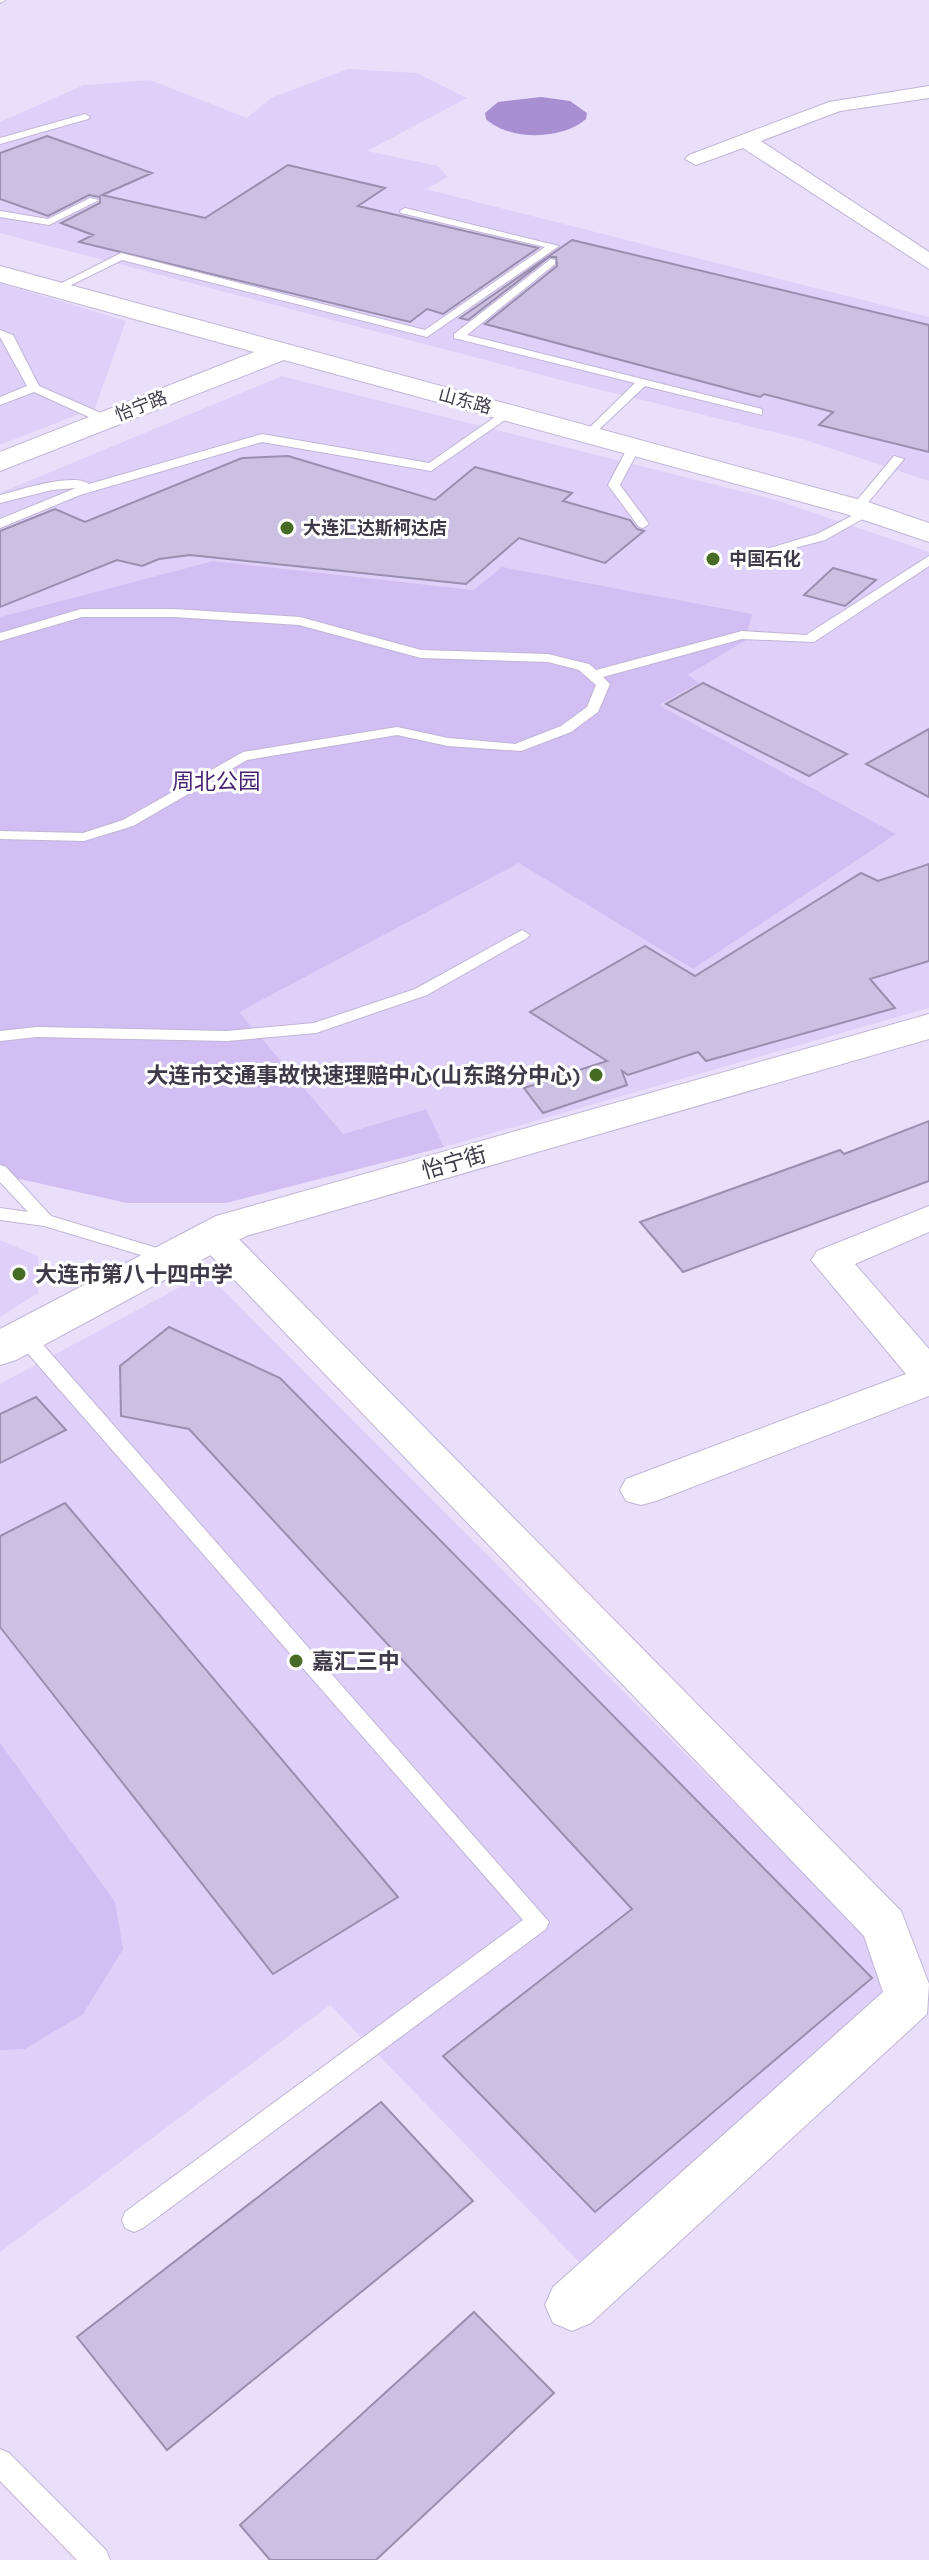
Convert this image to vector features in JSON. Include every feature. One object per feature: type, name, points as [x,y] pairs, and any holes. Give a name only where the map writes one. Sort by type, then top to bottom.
[{"type":"main road","name":"山东路","points":[[0,274],[863,510],[929,533]]},
{"type":"main road","name":"怡宁路","points":[[0,462],[282,351]]},
{"type":"main road","name":"怡宁街","points":[[12,1342],[231,1226],[929,1026]]},
{"type":"street","points":[[696,159],[836,106],[929,92]]},
{"type":"street","points":[[745,140],[929,262]]},
{"type":"street","points":[[641,1490],[929,1378],[830,1260],[929,1218]]},
{"type":"street","points":[[213,1235],[884,1925],[910,1999],[572,2305]]},
{"type":"lane","points":[[0,141],[85,117]]},
{"type":"lane","points":[[0,214],[49,222],[94,200]]},
{"type":"lane","points":[[55,289],[121,256],[427,334],[554,246],[405,211]]},
{"type":"lane","points":[[552,261],[458,336],[758,412]]},
{"type":"lane","points":[[0,333],[7,335],[34,388],[106,420]]},
{"type":"lane","points":[[589,435],[643,382]]},
{"type":"lane","points":[[0,401],[34,388]]},
{"type":"lane","points":[[0,524],[106,483],[262,438],[431,467],[509,413]]},
{"type":"lane","points":[[634,447],[614,485],[643,524]]},
{"type":"lane","points":[[752,555],[821,537],[863,510],[898,459]]},
{"type":"lane","points":[[0,499],[52,486],[106,483]]},
{"type":"lane","points":[[594,675],[742,635],[809,639],[929,560]]},
{"type":"lane","points":[[0,637],[81,613],[174,613],[300,621],[421,654],[548,658],[584,667],[603,684],[593,709],[566,729],[516,748],[448,742],[397,731],[258,753],[243,756],[128,823],[114,828],[84,837],[0,835]]},
{"type":"lane","points":[[0,1036],[37,1032],[227,1036],[316,1028],[421,992],[522,935]]},
{"type":"lane","points":[[0,1171],[45,1220]]},
{"type":"lane","points":[[0,1214],[45,1220],[171,1258]]},
{"type":"lane","points":[[12,1342],[538,1922],[134,2220]]},
{"type":"lane","points":[[0,2462],[91,2558]]},
{"type":"shaded area","points":[[348,69],[417,73],[467,98],[367,151],[438,166],[448,177],[426,189],[929,317],[929,481],[802,439],[577,384],[0,233],[0,122],[84,85],[150,80],[247,118],[271,98]]},
{"type":"shaded area","points":[[541,97],[570,101],[587,113],[586,119],[564,131],[536,135],[508,131],[486,119],[485,113],[498,102]]},
{"type":"shaded area","points":[[0,283],[126,321],[95,408],[0,445]]},
{"type":"shaded area","points":[[282,376],[776,500],[929,552],[929,1008],[444,1147],[425,1109],[343,1134],[238,1012],[519,862],[693,969],[895,834],[658,705],[699,683],[687,676],[745,641],[751,614],[474,590],[213,561],[0,617],[0,493]]},
{"type":"shaded area","name":"大连市第八十四中学","points":[[0,1240],[38,1256],[38,1293],[0,1317]]},
{"type":"shaded area","name":"嘉汇三中","points":[[206,1273],[869,1938],[890,1995],[585,2268],[330,2005],[0,2252],[0,1384]]},
{"type":"green space","name":"周北公园","points":[[213,561],[474,590],[502,567],[752,614],[745,641],[688,675],[699,683],[659,705],[896,834],[693,969],[519,863],[239,1012],[343,1134],[426,1109],[444,1147],[226,1203],[127,1203],[20,1179],[0,1180],[0,617]]},
{"type":"green space","points":[[0,1743],[115,1902],[123,1949],[83,2014],[25,2049],[0,2050]]},
{"type":"building","points":[[47,136],[152,173],[102,195],[205,218],[288,165],[385,188],[358,206],[538,248],[443,314],[427,309],[410,322],[79,242],[93,235],[61,223],[100,203],[100,197],[89,195],[48,216],[0,199],[0,153]]},
{"type":"building","points":[[572,240],[929,325],[929,452],[819,425],[833,412],[764,394],[760,397],[485,324],[557,266],[556,257],[549,257],[468,320],[460,318]]},
{"type":"building","name":"大连汇达斯柯达店","points":[[288,456],[435,500],[475,467],[572,493],[563,501],[630,520],[637,529],[644,531],[605,563],[519,538],[466,584],[190,555],[159,559],[142,566],[117,560],[0,607],[0,531],[55,509],[85,522],[242,458]]},
{"type":"building","points":[[833,568],[876,580],[845,606],[804,595]]},
{"type":"building","points":[[703,683],[847,754],[809,776],[666,704]]},
{"type":"building","points":[[929,729],[929,797],[866,764]]},
{"type":"building","points":[[929,864],[929,961],[870,979],[895,1008],[706,1061],[698,1052],[628,1075],[622,1071],[627,1085],[543,1113],[524,1088],[607,1061],[530,1012],[645,946],[695,976],[861,873],[878,881]]},
{"type":"building","points":[[929,1121],[929,1181],[683,1272],[640,1222],[840,1150],[844,1154]]},
{"type":"building","points":[[169,1327],[280,1378],[872,1978],[595,2212],[443,2056],[632,1909],[189,1429],[121,1416],[120,1366]]},
{"type":"building","points":[[36,1397],[66,1430],[0,1463],[0,1414]]},
{"type":"building","points":[[65,1503],[398,1897],[273,1974],[0,1627],[0,1536]]},
{"type":"building","points":[[381,2102],[473,2201],[167,2450],[77,2337]]},
{"type":"building","points":[[474,2312],[554,2393],[376,2560],[270,2560],[240,2525]]},
{"type":"place","name":"大连汇达斯柯达店","points":[[287,528]]},
{"type":"place","name":"中国石化","points":[[713,559]]},
{"type":"place","name":"大连市交通事故快速理赔中心(山东路分中心)","points":[[596,1075]]},
{"type":"place","name":"大连市第八十四中学","points":[[19,1274]]},
{"type":"place","name":"嘉汇三中","points":[[296,1661]]}]
